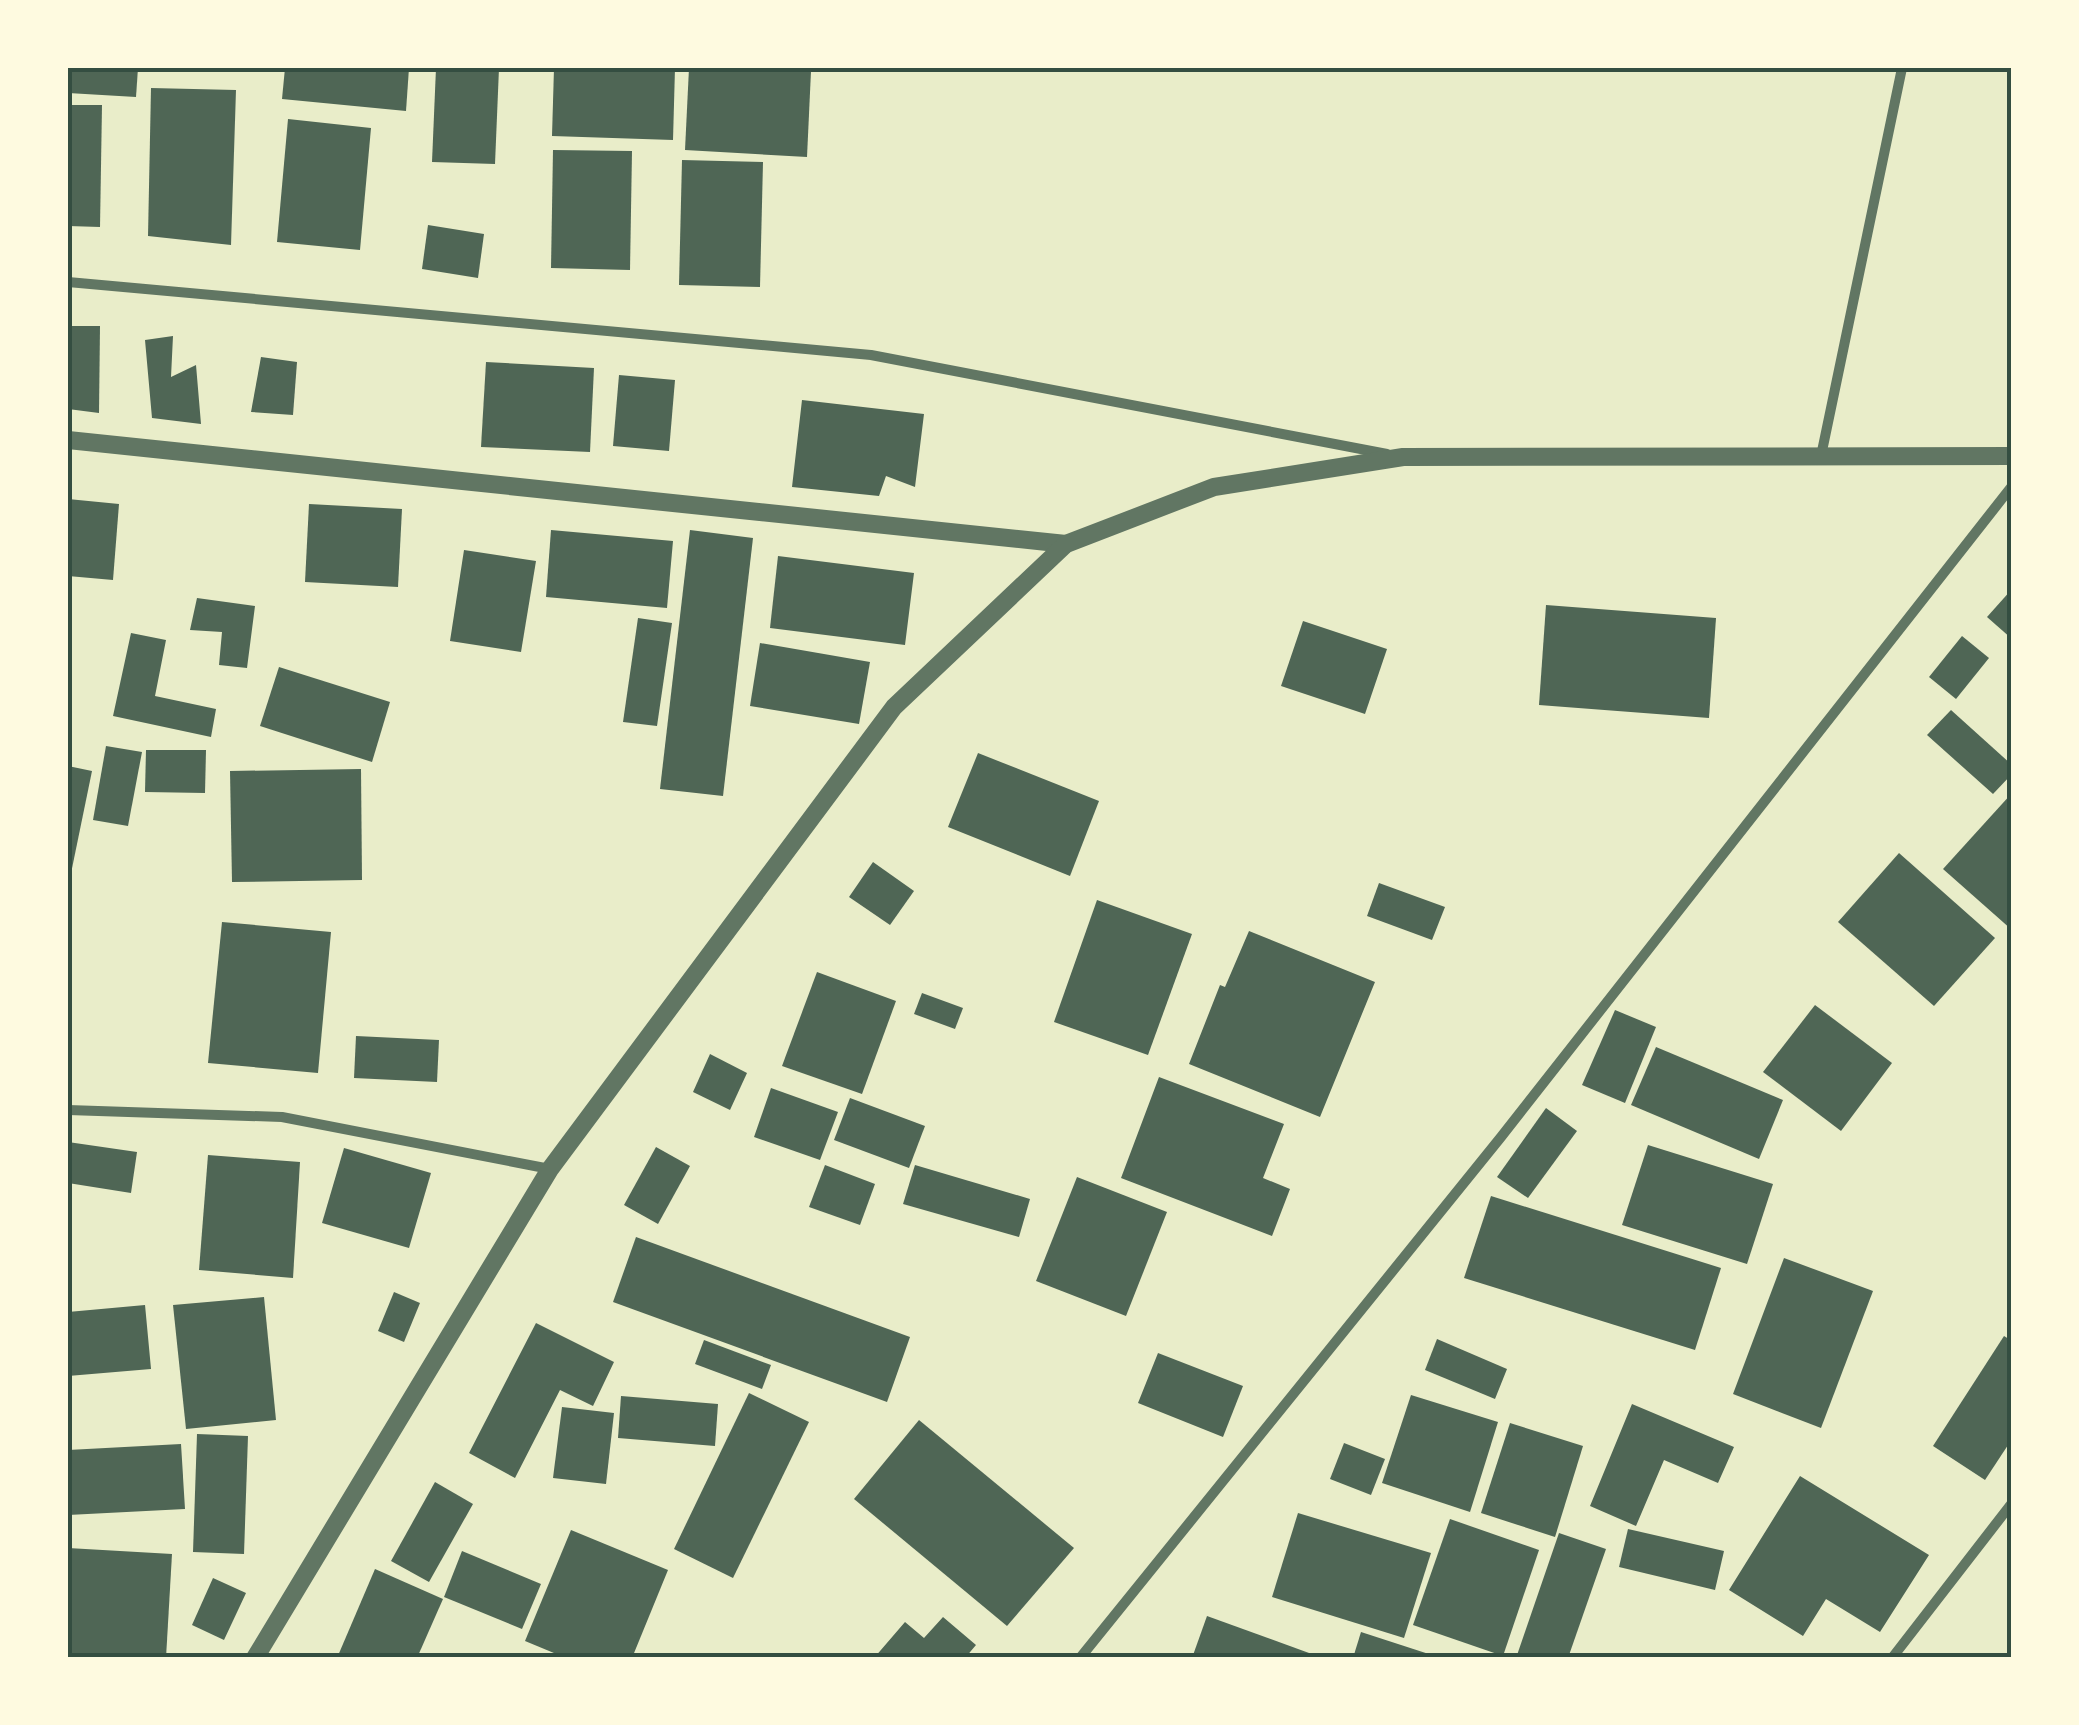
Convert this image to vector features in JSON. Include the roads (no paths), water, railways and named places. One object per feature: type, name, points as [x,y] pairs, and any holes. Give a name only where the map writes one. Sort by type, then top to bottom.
[{"type":"street","points":[[1821,456],[1902,68]]},
{"type":"street","points":[[68,282],[871,354],[1402,457]]},
{"type":"street","points":[[68,440],[1066,544]]},
{"type":"street","points":[[255,1658],[550,1169],[894,708],[1066,544],[1214,488],[1402,457],[2012,456]]},
{"type":"street","points":[[1080,1658],[1488,1152],[2012,486]]},
{"type":"street","points":[[68,1110],[282,1117],[550,1169]]},
{"type":"street","points":[[1892,1658],[2012,1503]]}]
